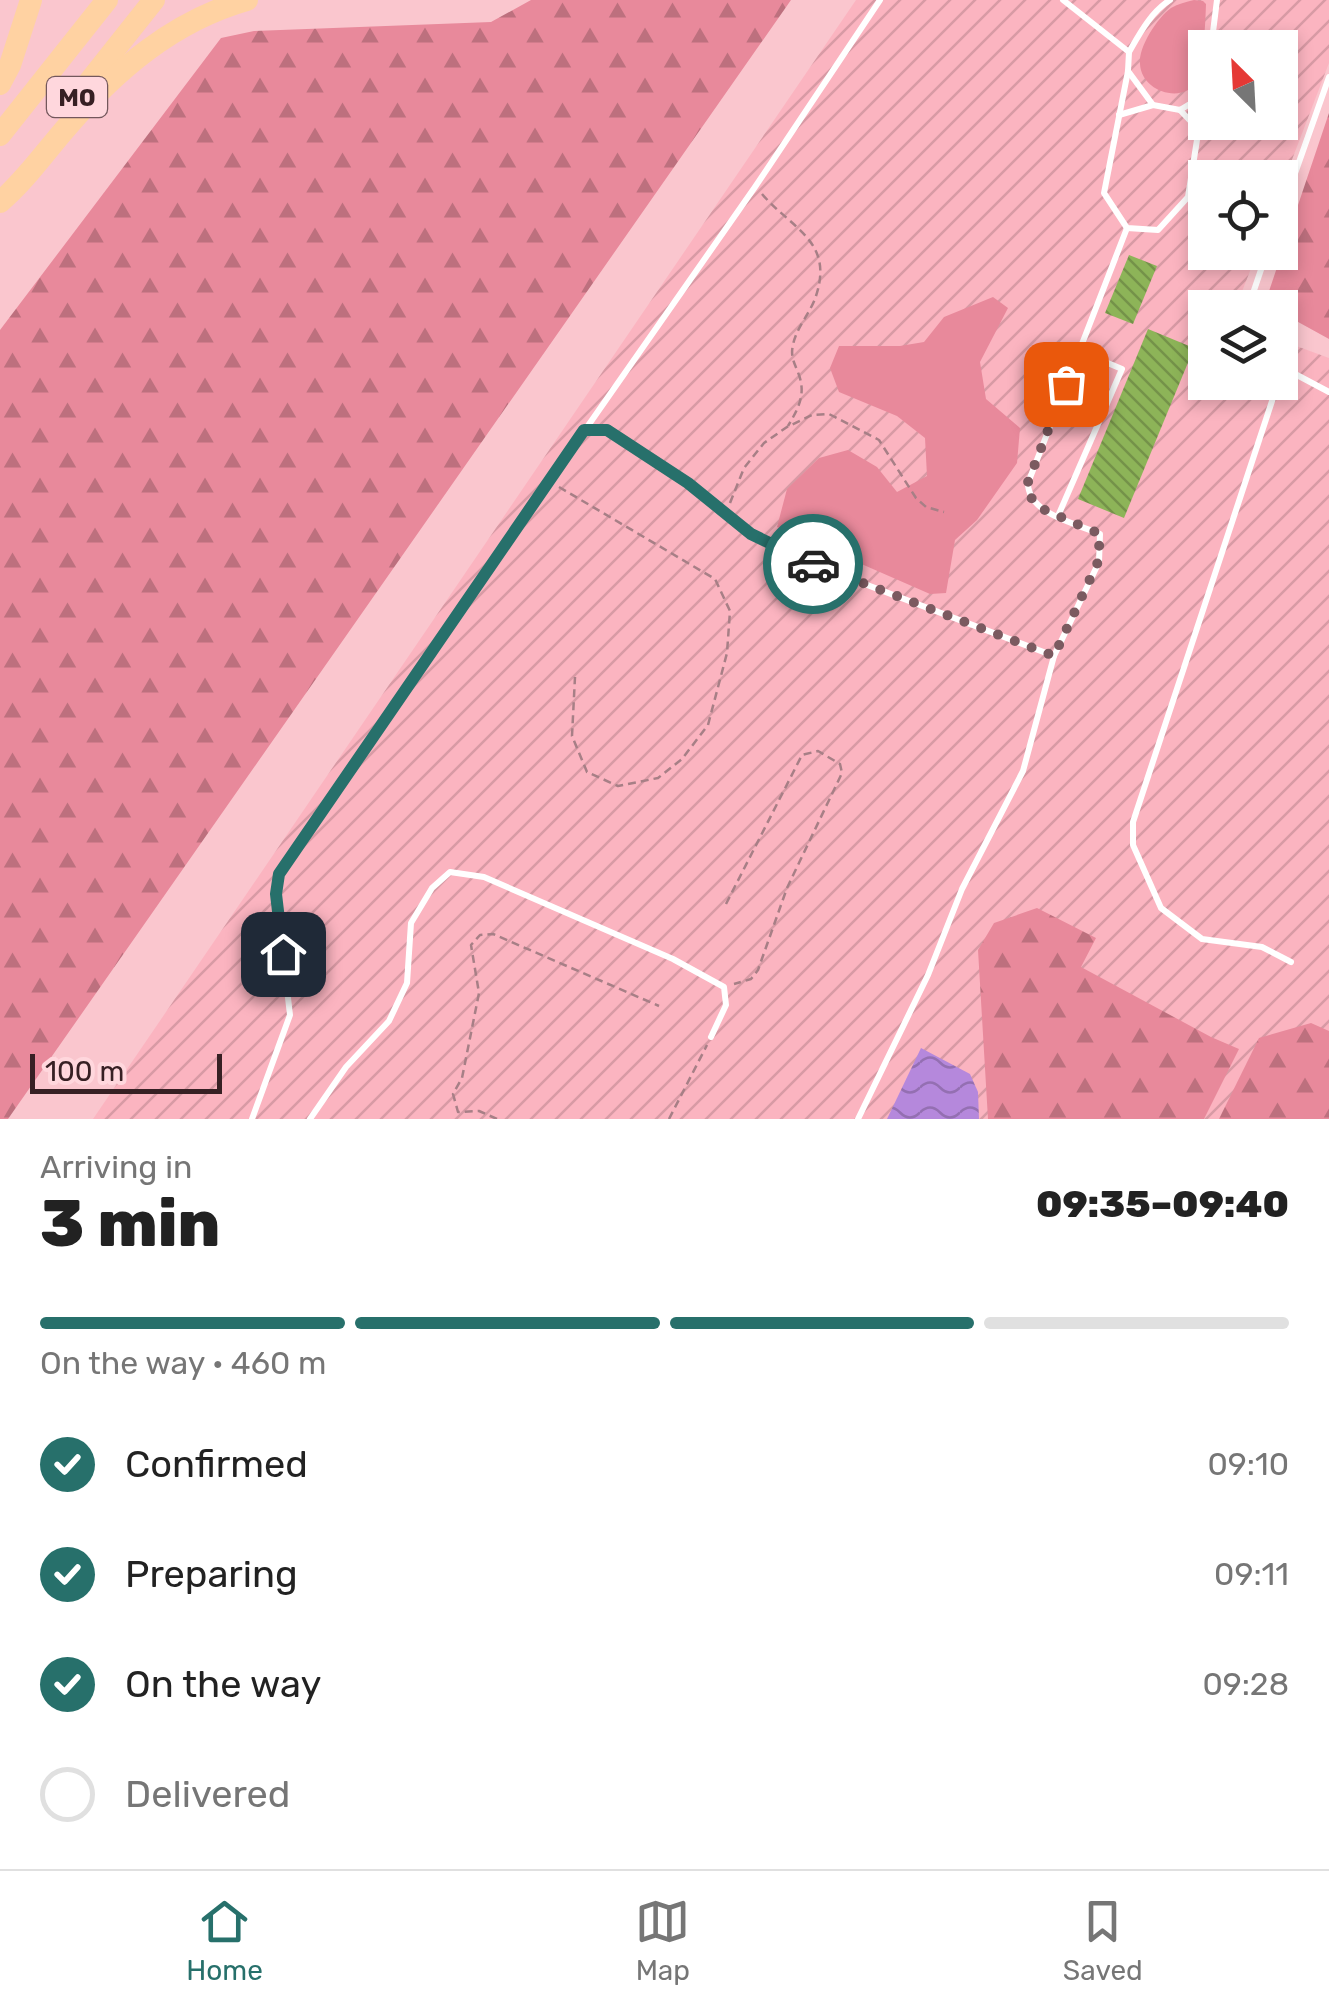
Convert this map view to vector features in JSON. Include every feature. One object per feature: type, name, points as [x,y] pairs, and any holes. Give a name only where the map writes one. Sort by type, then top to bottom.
[{"type":"highway","points":[[0,84],[31,0]]},
{"type":"highway","name":"M0","points":[[0,135],[107,0]]},
{"type":"highway","name":"M0","points":[[0,194],[154,0]]},
{"type":"highway","points":[[0,202],[68,125],[141,54],[191,22],[247,0]]},
{"type":"lane","points":[[252,1119],[290,1014],[276,894],[279,874],[756,186],[880,0]]},
{"type":"lane","points":[[1064,0],[1129,52]]},
{"type":"lane","points":[[1127,228],[1104,192],[1129,52],[1144,26],[1170,0]]},
{"type":"lane","points":[[1213,30],[1217,0]]},
{"type":"lane","points":[[1128,71],[1153,105]]},
{"type":"lane","points":[[1298,165],[1329,76]]},
{"type":"lane","points":[[1180,110],[1188,104]]},
{"type":"lane","points":[[1120,115],[1153,105],[1180,110],[1188,118]]},
{"type":"lane","points":[[1127,228],[1158,230],[1188,197],[1197,140]]},
{"type":"lane","points":[[858,1119],[928,975],[962,889],[1022,771],[1054,656],[1098,562],[1100,534],[1040,508],[1028,494],[1028,482],[1127,228]]},
{"type":"lane","points":[[1058,516],[1122,369],[1079,352]]},
{"type":"lane","points":[[1298,376],[1329,392]]},
{"type":"lane","points":[[1272,400],[1133,822],[1132,845],[1161,908],[1202,939],[1262,947],[1291,962]]},
{"type":"lane","points":[[584,430],[607,430],[688,483],[751,534],[804,561],[1054,656]]},
{"type":"lane","points":[[310,1119],[346,1067],[389,1022],[407,983],[411,923],[432,888],[450,872],[484,878],[673,958],[724,987],[726,1005],[711,1037]]},
{"type":"path","points":[[756,186],[774,208],[804,232],[816,249],[822,271],[816,298],[793,344],[802,402],[788,427]]},
{"type":"path","points":[[726,514],[744,468],[764,444],[812,415],[830,414],[879,440],[916,498],[926,507],[944,512]]},
{"type":"path","points":[[550,481],[715,579],[730,611],[727,653],[708,726],[682,759],[658,778],[618,786],[588,772],[572,736],[575,677]]},
{"type":"path","points":[[724,987],[751,979],[758,970],[787,888],[842,773],[840,764],[818,750],[802,755],[726,904]]},
{"type":"path","points":[[498,1119],[479,1112],[458,1112],[454,1094],[462,1078],[479,993],[471,945],[480,934],[494,934],[659,1006]]},
{"type":"path","points":[[669,1119],[711,1037]]},
{"type":"shaded area","points":[[856,0],[1329,0],[1329,63],[1292,160],[1188,160],[1188,270],[1250,270],[1243,290],[1188,290],[1188,400],[1298,400],[1298,347],[1329,358],[1329,1119],[93,1119]]},
{"type":"green space","points":[[531,0],[791,0],[8,1119],[0,1119],[0,330],[221,38],[254,31],[491,22]]},
{"type":"green space","points":[[1194,0],[1206,4],[1204,30],[1188,30],[1188,90],[1181,93],[1165,92],[1151,85],[1140,64],[1150,33],[1176,5]]},
{"type":"green space","points":[[1329,113],[1329,339],[1298,322],[1298,290],[1269,290],[1276,270],[1298,270],[1298,205]]},
{"type":"green space","points":[[993,297],[1008,308],[980,362],[986,399],[1020,428],[1017,463],[977,520],[955,540],[946,593],[930,594],[777,527],[787,489],[819,458],[848,450],[877,467],[897,492],[927,476],[925,438],[897,416],[839,392],[830,368],[839,346],[924,342],[944,317]]},
{"type":"green space","points":[[1037,908],[1096,938],[1081,967],[1239,1049],[1204,1119],[988,1119],[978,950],[994,923]]},
{"type":"green space","points":[[1311,1023],[1329,1031],[1329,1119],[1219,1119],[1259,1038]]},
{"type":"water","points":[[921,1048],[970,1074],[978,1092],[979,1119],[887,1119]]},
{"type":"building","points":[[1129,255],[1157,266],[1133,324],[1105,313]]},
{"type":"building","points":[[1148,329],[1188,346],[1188,363],[1124,518],[1078,499]]},
{"type":"way so far","points":[[813,564],[1054,656],[1098,562],[1100,534],[1040,508],[1028,494],[1028,482],[1066,384]]},
{"type":"route","points":[[283,954],[276,894],[279,874],[584,430],[607,430],[688,483],[751,534],[813,564]]}]
